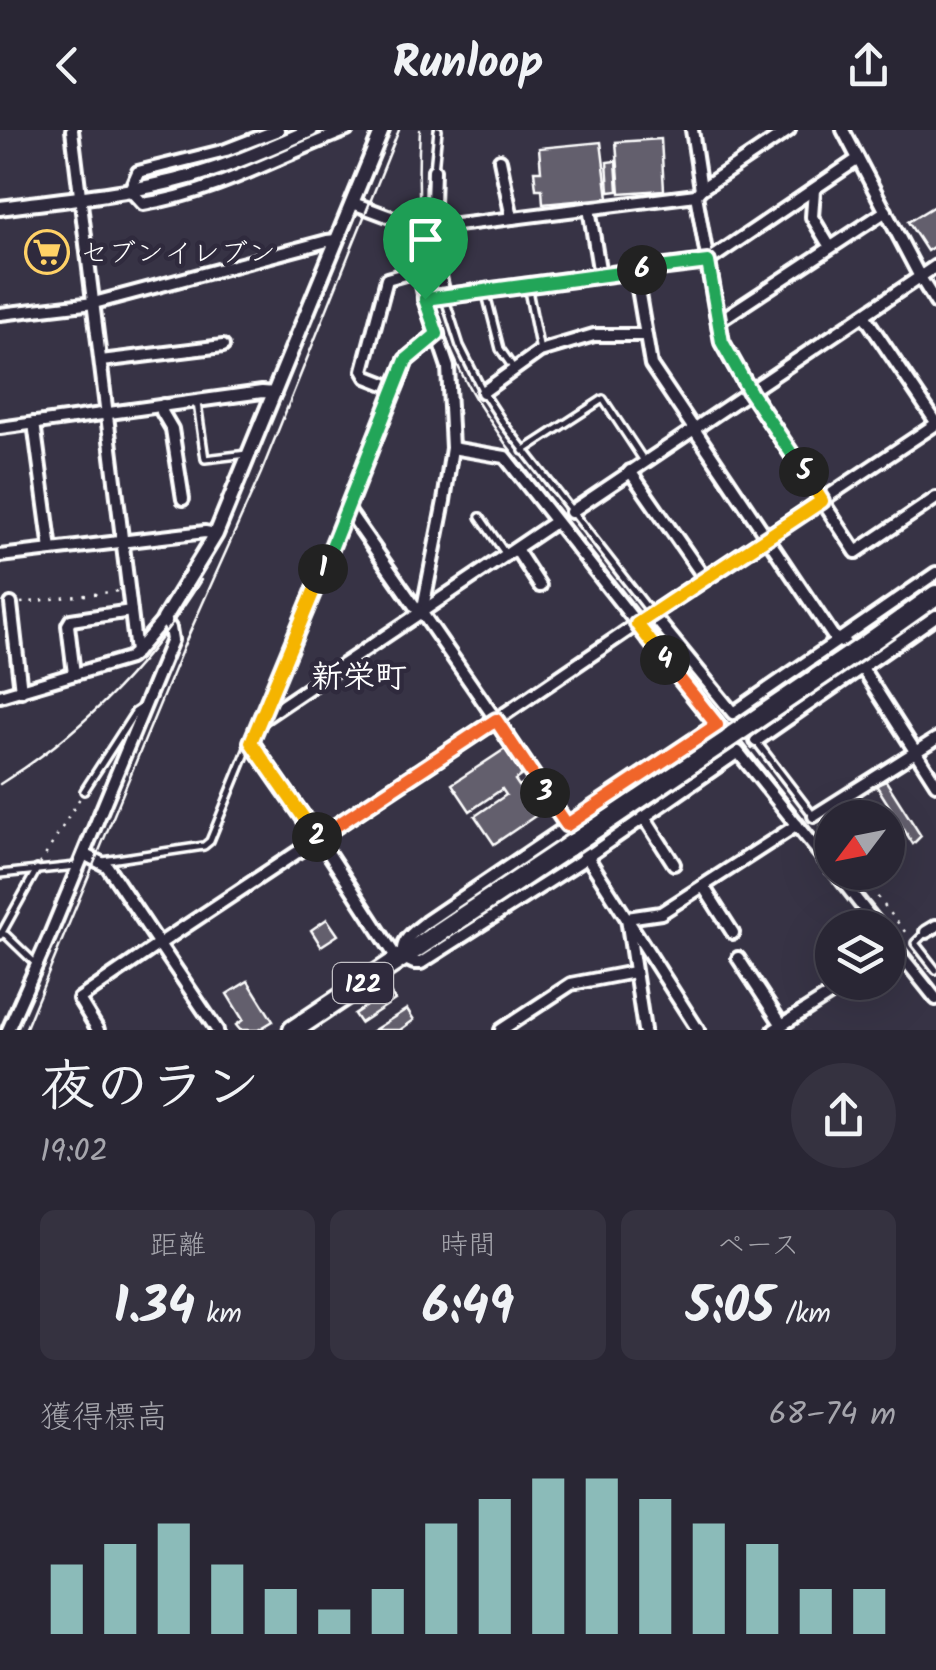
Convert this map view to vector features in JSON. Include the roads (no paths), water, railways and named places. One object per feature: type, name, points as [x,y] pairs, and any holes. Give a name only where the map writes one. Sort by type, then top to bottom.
[{"type":"highway","name":"122","points":[[294,1030],[861,658],[936,595]]},
{"type":"street","points":[[72,130],[136,652]]},
{"type":"street","points":[[130,190],[138,172],[226,150],[278,130]]},
{"type":"street","points":[[0,208],[130,190],[212,170],[311,130]]},
{"type":"street","points":[[130,190],[143,204],[164,200],[256,170],[347,130]]},
{"type":"street","points":[[0,696],[129,658],[164,620],[216,534],[382,130]]},
{"type":"street","points":[[692,130],[722,342],[750,392],[856,552],[934,504]]},
{"type":"street","points":[[432,228],[699,192],[774,134],[789,130]]},
{"type":"street","points":[[843,130],[936,303]]},
{"type":"street","points":[[425,299],[708,262],[858,159]]},
{"type":"street","points":[[500,160],[512,218]]},
{"type":"street","points":[[434,170],[432,240],[444,295]]},
{"type":"street","points":[[814,190],[812,217],[830,247]]},
{"type":"street","points":[[353,203],[410,229],[425,299],[448,367],[452,448],[422,613]]},
{"type":"street","points":[[589,208],[600,275]]},
{"type":"street","points":[[719,321],[886,211]]},
{"type":"street","points":[[0,314],[94,302],[336,240]]},
{"type":"street","points":[[571,512],[936,266]]},
{"type":"street","points":[[419,270],[387,279],[362,370],[367,377],[395,388],[406,360],[437,334]]},
{"type":"street","points":[[635,271],[651,365],[833,636],[861,658],[936,784]]},
{"type":"street","points":[[864,315],[936,423],[652,614],[732,713],[936,574]]},
{"type":"street","points":[[483,392],[540,351],[594,336],[645,335]]},
{"type":"street","points":[[101,361],[223,346]]},
{"type":"street","points":[[0,428],[274,393]]},
{"type":"street","points":[[162,405],[172,428],[182,499]]},
{"type":"street","points":[[34,422],[52,550]]},
{"type":"street","points":[[400,959],[406,939],[717,725],[505,457],[452,448]]},
{"type":"street","points":[[630,471],[705,579]]},
{"type":"street","points":[[348,508],[567,825],[698,1030]]},
{"type":"street","points":[[261,720],[555,522]]},
{"type":"street","points":[[0,556],[205,532],[216,534]]},
{"type":"street","points":[[512,552],[540,586]]},
{"type":"street","points":[[11,604],[22,691]]},
{"type":"street","points":[[74,674],[68,625],[71,620],[131,611]]},
{"type":"street","points":[[756,741],[861,658],[936,616]]},
{"type":"street","points":[[8,1030],[172,640],[164,620]]},
{"type":"street","points":[[98,1030],[79,998],[637,624]]},
{"type":"street","points":[[754,698],[776,727]]},
{"type":"street","points":[[814,816],[936,739]]},
{"type":"street","points":[[694,740],[714,768]]},
{"type":"street","points":[[251,742],[400,959],[414,962],[421,963],[587,857],[738,752],[815,847]]},
{"type":"street","points":[[644,817],[674,864]]},
{"type":"street","points":[[627,918],[661,912],[797,825]]},
{"type":"street","points":[[84,854],[102,862],[218,1030]]},
{"type":"street","points":[[703,886],[733,933]]},
{"type":"street","points":[[849,890],[865,910]]},
{"type":"street","points":[[627,918],[644,1030]]},
{"type":"street","points":[[738,958],[777,1028],[821,1000]]},
{"type":"street","points":[[905,968],[936,1000]]},
{"type":"street","points":[[501,1030],[572,984],[634,972]]},
{"type":"lane","points":[[434,170],[438,130]]},
{"type":"lane","points":[[527,285],[540,351]]},
{"type":"lane","points":[[485,290],[500,349],[514,369]]},
{"type":"lane","points":[[444,295],[460,346],[483,392],[524,451],[652,614],[637,624]]},
{"type":"lane","points":[[102,862],[209,844],[395,388]]},
{"type":"lane","points":[[524,451],[603,399],[644,461]]},
{"type":"lane","points":[[197,400],[204,459],[250,454]]},
{"type":"lane","points":[[480,517],[512,552]]},
{"type":"lane","points":[[84,792],[136,712],[146,704]]},
{"type":"lane","points":[[756,741],[814,816]]},
{"type":"lane","points":[[0,874],[78,867]]},
{"type":"lane","points":[[37,870],[0,934],[37,965]]},
{"type":"lane","points":[[931,929],[914,943],[936,970]]},
{"type":"railway","points":[[25,1030],[185,643],[261,473],[399,130]]},
{"type":"railway","points":[[420,130],[419,199],[427,268],[445,335],[475,398],[505,443],[815,834]]},
{"type":"railway","points":[[0,784],[59,742],[112,694],[160,639],[201,580]]},
{"type":"railway","points":[[860,890],[936,986]]},
{"type":"place","name":"セブンイレブン","points":[[47,252]]},
{"type":"district","name":"新栄町","points":[[359,676]]}]
